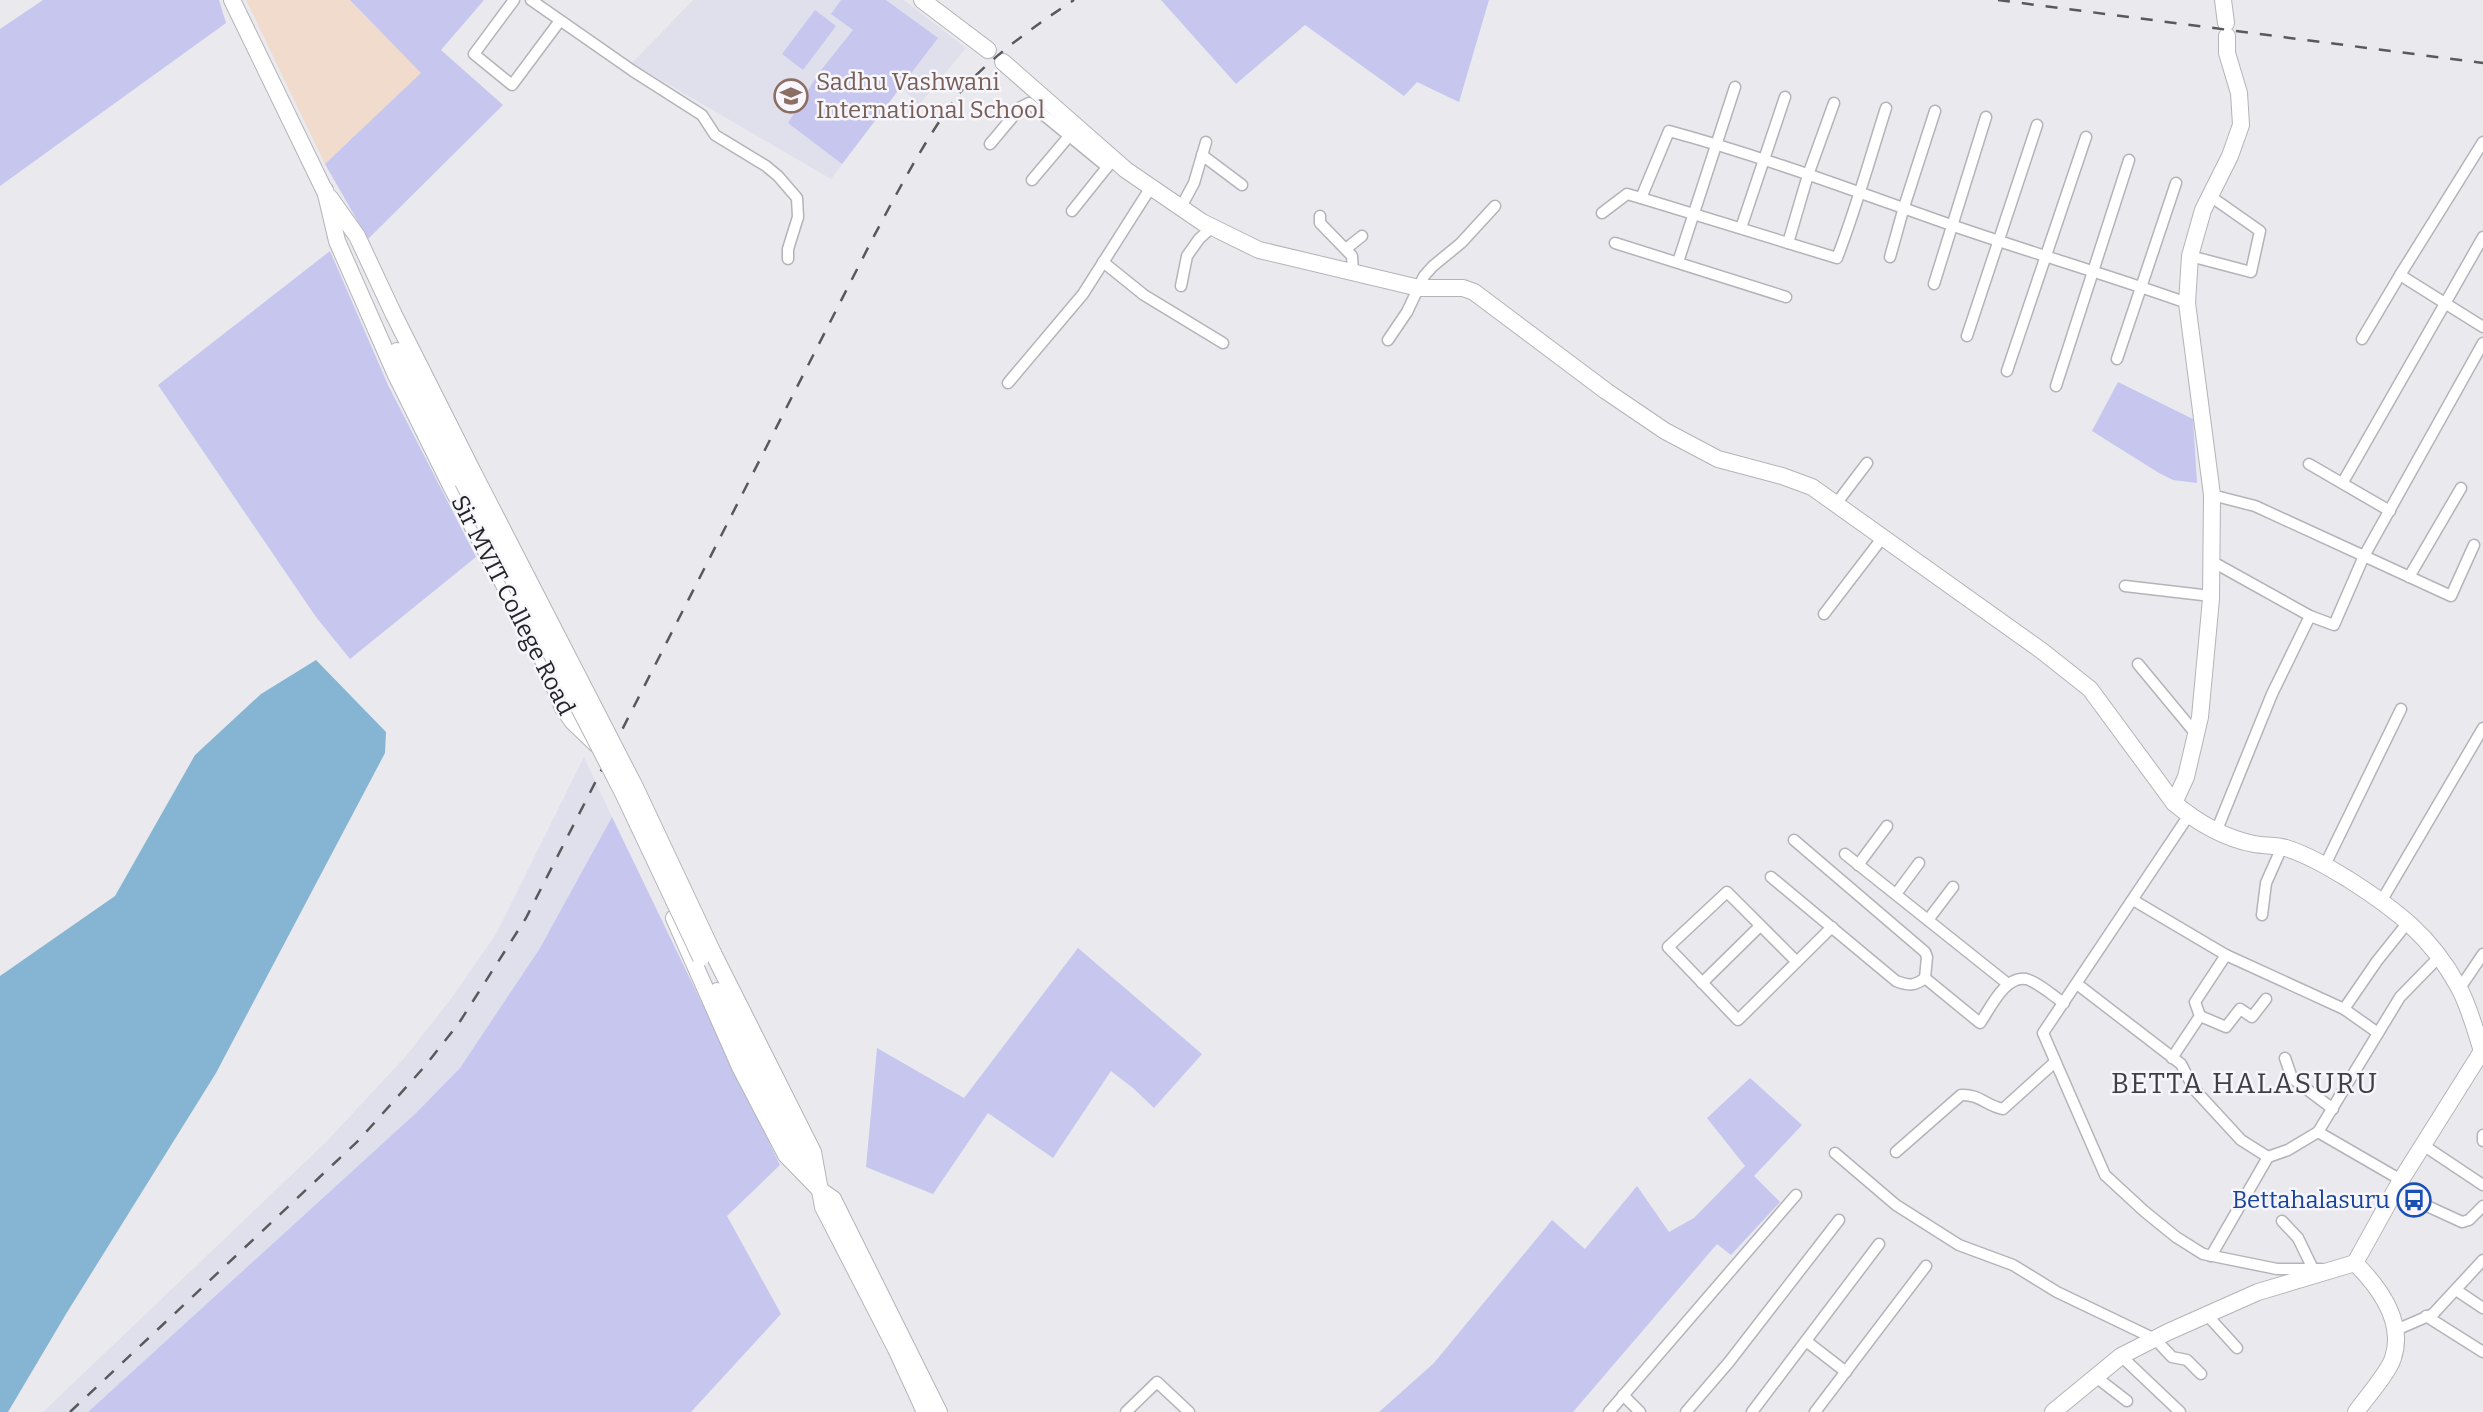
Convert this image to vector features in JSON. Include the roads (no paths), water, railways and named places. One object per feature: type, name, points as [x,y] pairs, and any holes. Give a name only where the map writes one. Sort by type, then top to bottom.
[{"type":"street","name":"Sir MVIT College Road","points":[[232,0],[325,190],[357,236],[469,479],[635,787],[707,955],[813,1152],[823,1208],[896,1349],[932,1411]]},
{"type":"street","points":[[514,0],[474,54],[512,85],[559,22]]},
{"type":"street","points":[[531,0],[559,22],[702,115],[715,135],[778,176],[797,198],[798,217],[788,249],[788,259]]},
{"type":"street","points":[[922,0],[988,50]]},
{"type":"street","points":[[2174,803],[2186,777],[2200,717],[2213,562],[2212,495],[2187,303],[2190,256],[2203,210],[2230,156],[2241,125],[2240,102],[2227,53],[2223,0]]},
{"type":"street","points":[[1003,62],[1111,163]]},
{"type":"street","points":[[1678,262],[1735,87]]},
{"type":"street","points":[[1741,228],[1785,97]]},
{"type":"street","points":[[990,144],[1021,107],[1029,103],[1111,163],[1212,227],[1259,250],[1419,288],[1463,288],[1474,292],[1606,391],[1665,431],[1718,459],[1812,487],[2042,651],[2090,689],[2174,803],[2189,815],[2216,832],[2255,844],[2282,847],[2325,865],[2409,921],[2440,956],[2460,988],[2482,1051],[2399,1184],[2355,1263],[2259,1292],[2155,1339],[2121,1356],[2053,1412]]},
{"type":"street","points":[[1788,243],[1808,175],[1834,103]]},
{"type":"street","points":[[1602,213],[1627,194],[1837,258],[1886,108]]},
{"type":"street","points":[[1890,257],[1935,111]]},
{"type":"street","points":[[1934,284],[1986,117]]},
{"type":"street","points":[[1967,336],[2037,125]]},
{"type":"street","points":[[1641,198],[1669,131],[1859,191],[1953,226],[2187,303]]},
{"type":"street","points":[[1032,180],[1070,135]]},
{"type":"street","points":[[2007,371],[2086,137]]},
{"type":"street","points":[[1181,207],[1194,183],[1206,142]]},
{"type":"street","points":[[2362,339],[2483,142]]},
{"type":"street","points":[[1202,155],[1242,185]]},
{"type":"street","points":[[2056,386],[2129,160]]},
{"type":"street","points":[[1072,211],[1111,163]]},
{"type":"street","points":[[2117,359],[2176,183]]},
{"type":"street","points":[[1008,383],[1083,294],[1151,187]]},
{"type":"street","name":"Sir MVIT College Road","points":[[325,190],[337,241],[396,375],[452,488],[537,646],[563,708],[573,722],[596,743],[740,1067],[786,1155],[820,1191]]},
{"type":"street","points":[[2190,256],[2251,272],[2260,231],[2210,196]]},
{"type":"street","points":[[1388,340],[1400,325],[1424,276],[1461,243],[1495,206]]},
{"type":"street","points":[[1320,216],[1320,223],[1326,231],[1347,248],[1352,256],[1353,272]]},
{"type":"street","points":[[1181,286],[1187,256],[1212,227]]},
{"type":"street","points":[[1347,248],[1362,236]]},
{"type":"street","points":[[2343,482],[2483,237]]},
{"type":"street","points":[[1615,243],[1786,297]]},
{"type":"street","points":[[1102,262],[1144,295],[1223,344]]},
{"type":"street","points":[[2400,275],[2483,327]]},
{"type":"street","points":[[2213,562],[2310,616],[2334,625],[2364,556],[2483,343]]},
{"type":"street","points":[[1836,504],[1867,463]]},
{"type":"street","points":[[2309,464],[2390,511]]},
{"type":"street","points":[[2409,577],[2461,488]]},
{"type":"street","points":[[2212,495],[2255,506],[2451,596],[2474,544]]},
{"type":"street","points":[[1824,614],[1883,537]]},
{"type":"street","points":[[2125,586],[2211,596]]},
{"type":"street","points":[[2216,832],[2272,694],[2310,616]]},
{"type":"street","points":[[2138,664],[2196,734]]},
{"type":"street","points":[[2325,865],[2401,709]]},
{"type":"street","points":[[2382,901],[2483,728]]},
{"type":"street","points":[[2189,815],[2043,1033],[2105,1175],[2144,1211],[2176,1237],[2203,1254],[2277,1269],[2334,1270]]},
{"type":"street","points":[[1858,865],[1886,826]]},
{"type":"street","points":[[1771,877],[1896,981],[1908,986],[1925,978],[1925,953],[1794,840]]},
{"type":"street","points":[[2262,915],[2266,883],[2282,847]]},
{"type":"street","points":[[1845,854],[2008,984]]},
{"type":"street","points":[[1896,894],[1919,863]]},
{"type":"street","points":[[1928,920],[1953,887]]},
{"type":"street","points":[[1797,962],[1727,892],[1668,947],[1738,1020],[1797,962],[1832,927]]},
{"type":"street","points":[[2133,900],[2226,955],[2344,1009],[2378,1033]]},
{"type":"street","points":[[2344,1009],[2376,961],[2409,921]]},
{"type":"street","points":[[1703,983],[1760,926]]},
{"type":"street","points":[[2460,988],[2483,954]]},
{"type":"street","points":[[2172,1058],[2200,1016],[2196,1002],[2226,955]]},
{"type":"street","points":[[2211,1256],[2268,1157],[2288,1150],[2318,1132],[2400,997],[2440,956]]},
{"type":"street","points":[[1925,978],[1980,1023],[2008,984],[2017,979],[2027,979],[2064,1003]]},
{"type":"street","points":[[2077,984],[2181,1064],[2194,1089],[2241,1140],[2268,1157]]},
{"type":"street","points":[[2200,1016],[2226,1027],[2240,1009],[2252,1017],[2266,999]]},
{"type":"street","points":[[2285,1058],[2291,1077],[2333,1109]]},
{"type":"street","points":[[1896,1152],[1961,1095],[1973,1094],[1993,1107],[2003,1109],[2055,1062]]},
{"type":"street","points":[[2318,1132],[2399,1184],[2414,1200],[2462,1222],[2469,1220],[2483,1206]]},
{"type":"street","points":[[2483,1135],[2483,1141]]},
{"type":"street","points":[[2423,1145],[2483,1185]]},
{"type":"street","points":[[1835,1153],[1895,1205],[1959,1245],[2014,1265],[2057,1292],[2155,1339],[2172,1357],[2187,1360],[2201,1374]]},
{"type":"street","points":[[1609,1412],[1796,1195]]},
{"type":"street","points":[[1686,1412],[1729,1362],[1839,1220]]},
{"type":"street","points":[[2282,1221],[2298,1238],[2313,1269]]},
{"type":"street","points":[[1752,1412],[1879,1244]]},
{"type":"street","points":[[2396,1330],[2433,1314],[2483,1260]]},
{"type":"street","points":[[2355,1263],[2387,1302],[2396,1330],[2393,1359],[2356,1412]]},
{"type":"street","points":[[1815,1412],[1926,1266]]},
{"type":"street","points":[[2456,1290],[2483,1308]]},
{"type":"street","points":[[2207,1315],[2237,1348]]},
{"type":"street","points":[[2426,1316],[2483,1352]]},
{"type":"street","points":[[1806,1341],[1846,1372]]},
{"type":"street","points":[[2121,1356],[2180,1412]]},
{"type":"street","points":[[2096,1377],[2127,1401]]},
{"type":"street","points":[[1126,1412],[1157,1382],[1189,1412]]},
{"type":"street","points":[[1623,1395],[1640,1412]]},
{"type":"railway","points":[[70,1412],[359,1140],[459,1023],[526,918],[873,238],[923,147],[958,95],[982,69],[1074,0]]},
{"type":"railway","points":[[1998,0],[2483,63]]},
{"type":"place","name":"Sadhu Vashwani International School","points":[[791,96]]},
{"type":"place","name":"Bettahalasuru","points":[[2414,1200]]},
{"type":"district","name":"BETTA HALASURU","points":[[2245,1083]]}]
